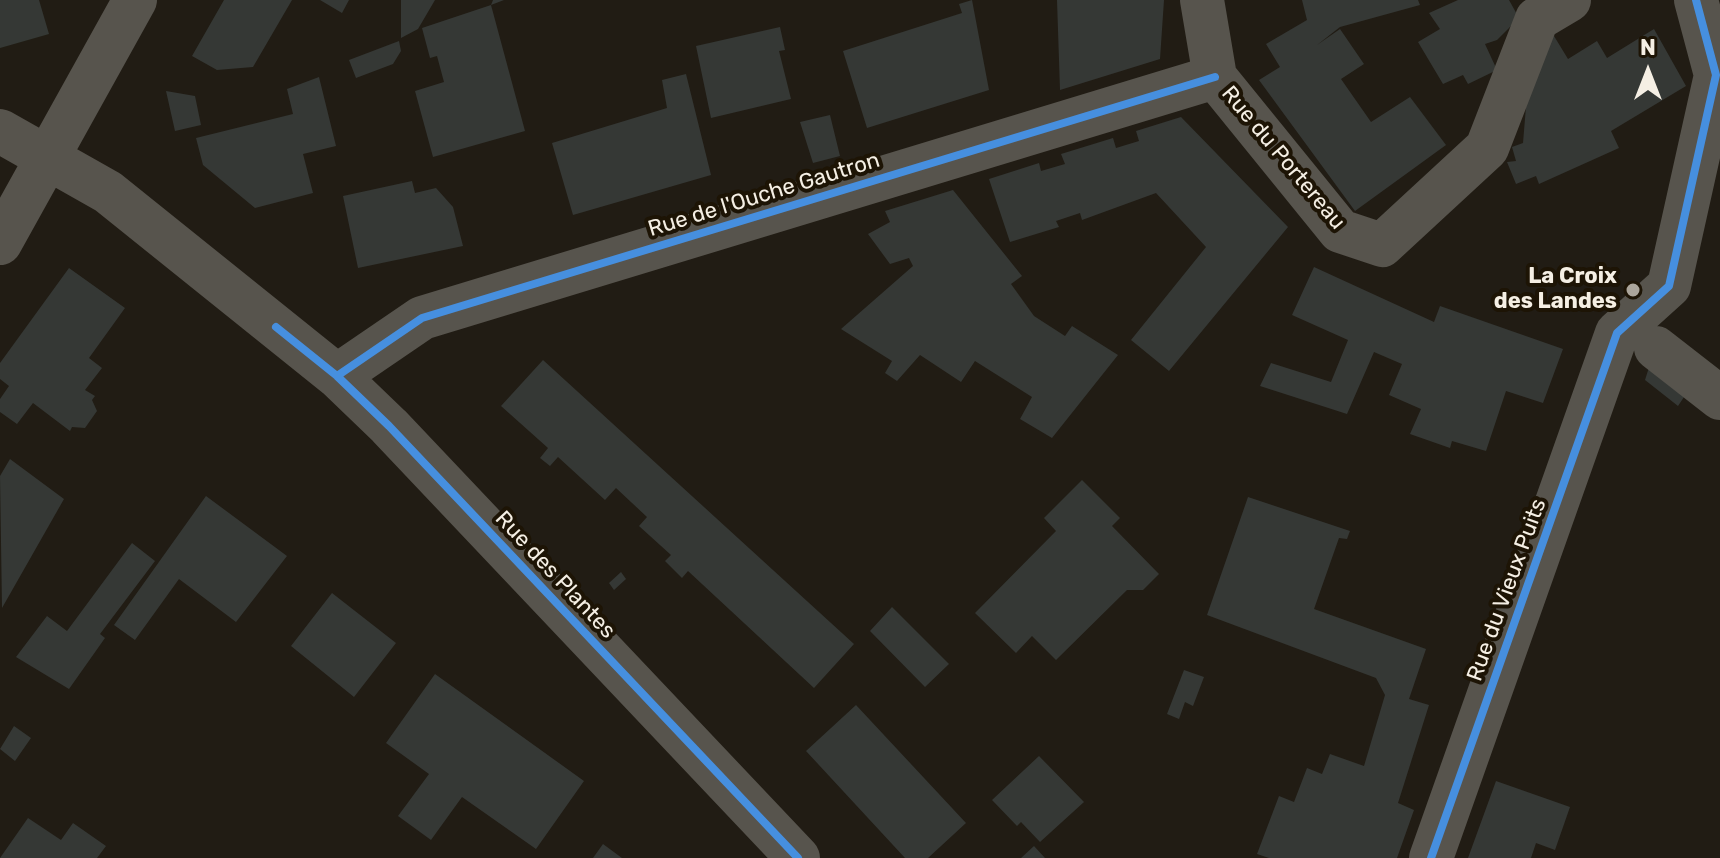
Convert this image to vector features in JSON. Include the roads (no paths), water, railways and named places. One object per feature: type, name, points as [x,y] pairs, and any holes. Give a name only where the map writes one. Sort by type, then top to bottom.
[{"type":"street","points":[[0,243],[135,0]]},
{"type":"street","name":"Rue du Portereau","points":[[1202,0],[1215,77],[1340,231],[1382,245],[1487,148],[1537,19],[1569,0]]},
{"type":"street","points":[[1696,0],[1716,75],[1711,110],[1669,286],[1636,341],[1720,398]]},
{"type":"street","name":"Rue de l'Ouche Gautron","points":[[337,376],[422,318],[1215,77]]},
{"type":"street","name":"Rue des Plantes","points":[[0,131],[108,192],[337,376],[400,437],[798,858]]},
{"type":"street","name":"Rue du Vieux Puits","points":[[1431,858],[1636,341]]},
{"type":"place","name":"La Croix des Landes","points":[[1633,290]]}]
